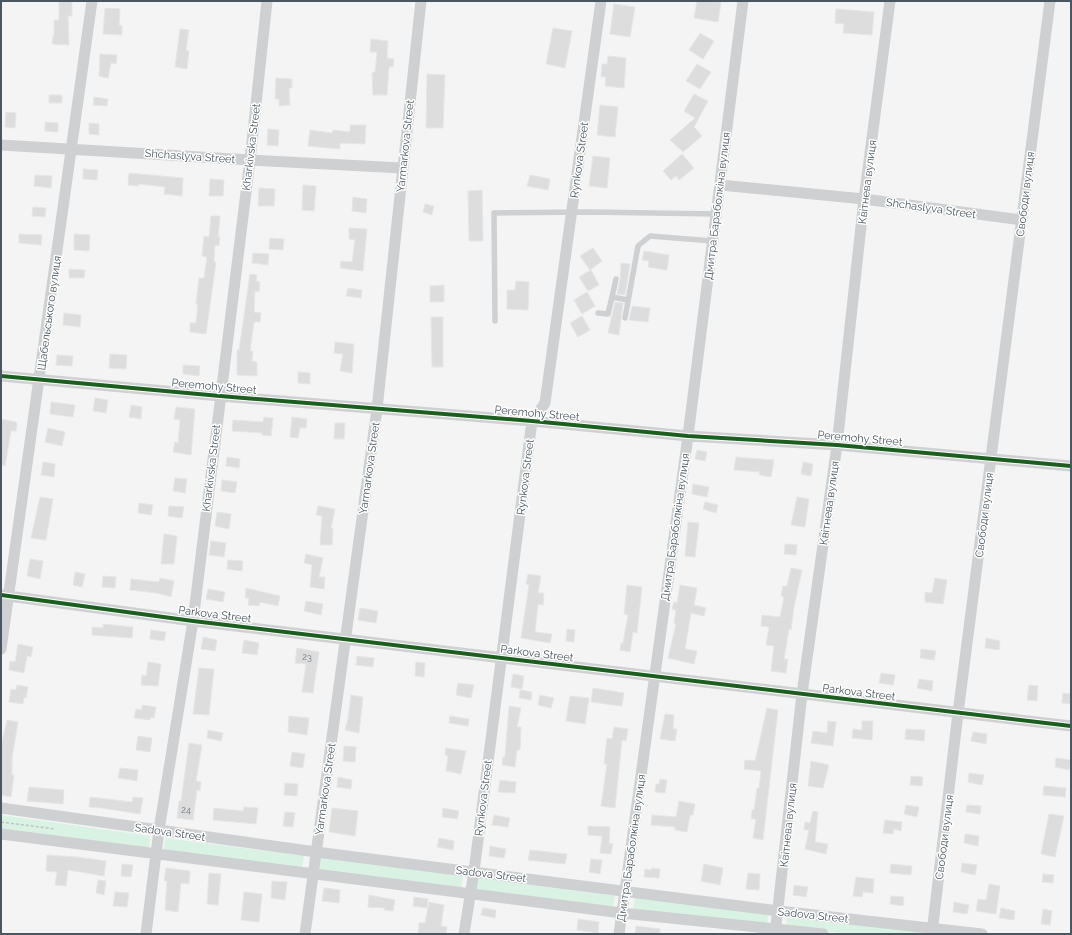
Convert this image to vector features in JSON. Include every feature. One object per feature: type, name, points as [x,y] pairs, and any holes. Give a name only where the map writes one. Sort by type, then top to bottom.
[{"type":"street","name":"Щабельського вулиця","points":[[1,649],[5,596],[73,148],[92,1]]},
{"type":"street","name":"Kharkivska Street","points":[[146,934],[155,854],[193,621],[250,160],[267,1]]},
{"type":"street","name":"Yarmarkova Street","points":[[305,934],[377,409],[421,1]]},
{"type":"street","name":"Rynkova Street","points":[[464,934],[474,871],[532,421],[545,403],[602,1]]},
{"type":"street","name":"Дмитра Бараболкіна вулиця","points":[[619,934],[688,436],[743,1]]},
{"type":"street","name":"Квітнева вулиця","points":[[776,932],[802,694],[837,445],[864,199],[890,1]]},
{"type":"street","name":"Свободи вулиця","points":[[932,931],[958,713],[1050,1]]},
{"type":"street","name":"Shchaslyva Street","points":[[1,145],[402,168]]},
{"type":"street","name":"Shchaslyva Street","points":[[720,185],[864,199],[1022,220]]},
{"type":"street","name":"Peremohy Street","points":[[1,376],[220,396],[532,421],[688,436],[837,445],[1071,466]]},
{"type":"street","name":"Parkova Street","points":[[5,596],[193,621],[346,638],[1071,726]]},
{"type":"street","name":"Sadova Street","points":[[1,808],[316,852],[474,871],[626,892],[932,931],[982,934]]},
{"type":"street","name":"Sadova Street","points":[[1,834],[776,932],[823,934]]},
{"type":"lane","points":[[495,321],[494,213],[572,212],[717,214]]},
{"type":"lane","points":[[625,318],[638,246],[650,236],[713,241]]},
{"type":"lane","points":[[598,313],[608,314],[616,279]]},
{"type":"lane","points":[[612,297],[628,300]]},
{"type":"green space","points":[[1,815],[150,836],[149,849],[1,829]]},
{"type":"green space","points":[[165,838],[304,856],[302,868],[164,850]]},
{"type":"green space","points":[[321,858],[463,876],[461,888],[320,870]]},
{"type":"green space","points":[[476,878],[615,896],[613,909],[474,890]]},
{"type":"green space","points":[[635,898],[768,914],[767,926],[633,910]]},
{"type":"green space","points":[[787,916],[924,931],[924,934],[853,934],[786,927]]},
{"type":"building","points":[[59,1],[72,1],[72,16],[68,16],[69,45],[52,44],[53,36],[54,37],[54,20],[59,20]]},
{"type":"building","points":[[697,1],[721,2],[718,22],[694,18]]},
{"type":"building","points":[[614,4],[635,7],[630,37],[610,34]]},
{"type":"building","points":[[105,8],[120,9],[119,25],[122,26],[122,35],[103,34]]},
{"type":"building","points":[[836,9],[874,12],[872,35],[843,33],[844,24],[835,23]]},
{"type":"building","points":[[553,28],[572,31],[565,68],[546,64]]},
{"type":"building","points":[[180,29],[189,30],[186,50],[189,51],[187,69],[175,67]]},
{"type":"building","points":[[700,33],[714,41],[703,59],[689,50]]},
{"type":"building","points":[[371,39],[388,41],[387,58],[394,59],[393,67],[389,67],[387,95],[373,95],[372,73],[375,72],[377,52],[370,52]]},
{"type":"building","points":[[100,54],[117,55],[116,64],[111,63],[108,78],[99,76]]},
{"type":"building","points":[[608,56],[626,58],[624,88],[605,86],[606,77],[601,77],[602,64],[607,64]]},
{"type":"building","points":[[697,64],[711,72],[700,89],[686,81]]},
{"type":"building","points":[[427,74],[445,75],[443,128],[426,128]]},
{"type":"building","points":[[276,78],[292,79],[292,88],[289,88],[290,105],[279,106],[279,99],[275,99]]},
{"type":"building","points":[[694,94],[708,101],[694,127],[702,136],[683,152],[670,140],[695,118],[684,111]]},
{"type":"building","points":[[49,95],[62,95],[62,103],[49,103]]},
{"type":"building","points":[[94,97],[108,99],[107,106],[93,105]]},
{"type":"building","points":[[600,105],[618,107],[615,137],[597,135]]},
{"type":"building","points":[[6,112],[16,113],[15,128],[5,127]]},
{"type":"building","points":[[45,122],[58,123],[58,132],[45,131]]},
{"type":"building","points":[[89,123],[99,124],[99,135],[89,134]]},
{"type":"building","points":[[350,125],[366,125],[365,144],[340,143],[340,149],[308,146],[310,130],[332,133],[333,130],[350,132]]},
{"type":"building","points":[[268,129],[279,130],[278,146],[267,145]]},
{"type":"building","points":[[682,154],[694,168],[679,180],[676,176],[671,180],[663,171]]},
{"type":"building","points":[[593,156],[610,158],[607,188],[589,186]]},
{"type":"building","points":[[83,169],[98,170],[97,180],[83,179]]},
{"type":"building","points":[[129,173],[183,178],[182,196],[164,194],[165,187],[139,184],[139,186],[128,185]]},
{"type":"building","points":[[35,175],[52,176],[51,188],[34,186]]},
{"type":"building","points":[[530,175],[550,179],[548,190],[527,186]]},
{"type":"building","points":[[210,179],[224,180],[223,196],[209,196]]},
{"type":"building","points":[[303,185],[316,186],[314,211],[302,210]]},
{"type":"building","points":[[259,188],[275,189],[274,206],[258,206]]},
{"type":"building","points":[[482,190],[483,241],[469,241],[468,191]]},
{"type":"building","points":[[353,197],[367,199],[366,213],[352,211]]},
{"type":"building","points":[[425,204],[434,206],[432,215],[423,212]]},
{"type":"building","points":[[33,207],[46,208],[45,217],[32,216]]},
{"type":"building","points":[[211,216],[220,216],[218,237],[220,237],[219,246],[215,245],[214,262],[216,262],[206,334],[190,332],[190,323],[196,323],[198,305],[196,304],[199,278],[204,278],[207,257],[202,256],[204,236],[209,237]]},
{"type":"building","points":[[349,228],[367,229],[363,271],[340,268],[341,261],[352,262],[355,240],[349,239]]},
{"type":"building","points":[[19,234],[42,235],[41,245],[19,243]]},
{"type":"building","points":[[74,234],[90,235],[89,251],[74,250]]},
{"type":"building","points":[[270,238],[284,239],[283,250],[269,249]]},
{"type":"building","points":[[593,248],[602,261],[590,270],[580,256]]},
{"type":"building","points":[[644,251],[669,255],[667,270],[648,267],[649,261],[642,260]]},
{"type":"building","points":[[253,253],[269,254],[268,265],[252,263]]},
{"type":"building","points":[[621,263],[630,264],[625,295],[617,294]]},
{"type":"building","points":[[69,269],[85,270],[84,278],[69,278]]},
{"type":"building","points":[[591,270],[599,285],[588,291],[579,277]]},
{"type":"building","points":[[250,274],[257,275],[256,281],[260,282],[259,292],[255,291],[254,312],[261,313],[260,322],[254,322],[250,351],[253,351],[252,361],[257,362],[257,376],[237,375],[237,350],[239,350]]},
{"type":"building","points":[[516,281],[529,282],[528,310],[507,309],[507,290],[515,290]]},
{"type":"building","points":[[444,285],[444,302],[430,302],[430,286]]},
{"type":"building","points":[[348,288],[362,290],[361,298],[346,296]]},
{"type":"building","points":[[587,292],[595,306],[582,314],[574,300]]},
{"type":"building","points":[[615,302],[623,303],[619,335],[608,333]]},
{"type":"building","points":[[632,306],[650,308],[648,322],[629,320]]},
{"type":"building","points":[[64,313],[81,315],[80,327],[63,325]]},
{"type":"building","points":[[582,316],[590,330],[578,337],[570,323]]},
{"type":"building","points":[[431,317],[443,317],[443,367],[432,367]]},
{"type":"building","points":[[335,342],[354,344],[352,373],[340,371],[343,354],[334,353]]},
{"type":"building","points":[[110,354],[127,355],[126,369],[109,368]]},
{"type":"building","points":[[57,355],[73,356],[72,366],[56,365]]},
{"type":"building","points":[[183,365],[200,366],[199,376],[183,374]]},
{"type":"building","points":[[298,372],[310,373],[310,384],[298,383]]},
{"type":"building","points":[[95,398],[108,400],[106,413],[93,411]]},
{"type":"building","points":[[51,402],[75,405],[73,417],[50,414]]},
{"type":"building","points":[[131,405],[142,407],[141,419],[129,417]]},
{"type":"building","points":[[176,407],[195,409],[191,455],[173,452],[175,442],[178,443],[180,420],[174,419]]},
{"type":"building","points":[[264,417],[273,418],[271,436],[262,435],[262,433],[232,431],[233,420],[263,422]]},
{"type":"building","points":[[292,417],[307,419],[306,428],[300,428],[298,438],[290,437]]},
{"type":"building","points":[[1,419],[16,422],[17,424],[16,431],[11,431],[5,466],[1,465]]},
{"type":"building","points":[[335,423],[345,423],[344,439],[334,439]]},
{"type":"building","points":[[48,428],[65,432],[62,446],[45,442]]},
{"type":"building","points":[[697,450],[707,452],[705,461],[695,459]]},
{"type":"building","points":[[227,457],[240,459],[239,468],[226,466]]},
{"type":"building","points":[[736,457],[774,460],[771,477],[759,475],[760,472],[734,470]]},
{"type":"building","points":[[43,462],[55,464],[54,477],[41,475]]},
{"type":"building","points":[[803,462],[813,464],[811,476],[801,474]]},
{"type":"building","points":[[175,478],[187,479],[185,493],[173,491]]},
{"type":"building","points":[[222,480],[237,482],[235,493],[221,491]]},
{"type":"building","points":[[693,484],[709,487],[707,497],[692,494]]},
{"type":"building","points":[[40,497],[53,499],[46,540],[31,538]]},
{"type":"building","points":[[797,497],[809,499],[805,527],[791,525]]},
{"type":"building","points":[[705,502],[718,505],[716,513],[703,509]]},
{"type":"building","points":[[139,503],[153,505],[151,515],[138,513]]},
{"type":"building","points":[[169,506],[184,507],[182,518],[168,516]]},
{"type":"building","points":[[318,506],[335,509],[331,528],[333,528],[332,545],[320,545],[322,516],[316,515]]},
{"type":"building","points":[[217,512],[231,514],[229,529],[215,526]]},
{"type":"building","points":[[688,522],[699,523],[695,557],[685,556]]},
{"type":"building","points":[[164,534],[177,536],[174,564],[161,564]]},
{"type":"building","points":[[211,541],[226,543],[224,557],[209,555]]},
{"type":"building","points":[[785,544],[797,545],[796,555],[784,554]]},
{"type":"building","points":[[306,554],[323,558],[319,577],[325,577],[324,589],[310,587],[312,565],[304,563]]},
{"type":"building","points":[[30,559],[43,561],[40,579],[27,576]]},
{"type":"building","points":[[228,560],[243,561],[242,571],[227,569]]},
{"type":"building","points":[[791,568],[802,570],[784,659],[788,659],[786,673],[771,671],[774,646],[766,645],[769,627],[761,626],[762,615],[780,617],[784,597],[781,596],[783,586],[787,586]]},
{"type":"building","points":[[75,572],[85,574],[82,587],[73,585]]},
{"type":"building","points":[[528,574],[541,576],[538,593],[544,593],[543,605],[538,604],[535,632],[552,634],[550,643],[521,638],[529,585],[526,584]]},
{"type":"building","points":[[103,576],[116,577],[115,588],[102,587]]},
{"type":"building","points":[[160,578],[174,581],[171,597],[157,593],[130,590],[131,579],[159,582]]},
{"type":"building","points":[[935,578],[947,580],[943,604],[925,602],[925,592],[932,593]]},
{"type":"building","points":[[627,585],[642,587],[637,633],[633,632],[630,652],[620,650],[621,643],[623,643],[628,615],[624,614]]},
{"type":"building","points":[[680,585],[697,588],[694,605],[706,608],[704,616],[691,613],[685,649],[697,651],[694,664],[668,658],[676,624],[674,623],[676,610],[672,609],[674,602],[677,603]]},
{"type":"building","points":[[246,588],[280,596],[278,606],[260,602],[259,606],[248,605],[249,598],[245,598]]},
{"type":"building","points":[[208,589],[225,592],[223,602],[206,599]]},
{"type":"building","points":[[306,601],[323,604],[321,615],[304,611]]},
{"type":"building","points":[[360,608],[378,611],[376,623],[358,620]]},
{"type":"building","points":[[103,624],[133,627],[132,638],[92,635],[92,627],[103,628]]},
{"type":"building","points":[[567,629],[575,630],[574,642],[566,641]]},
{"type":"building","points":[[151,630],[166,632],[164,641],[150,639]]},
{"type":"building","points":[[203,637],[217,640],[215,651],[201,649]]},
{"type":"building","points":[[986,638],[1000,641],[999,650],[985,648]]},
{"type":"building","points":[[244,640],[259,643],[257,655],[242,653]]},
{"type":"building","points":[[18,644],[33,647],[31,657],[27,656],[24,673],[9,670],[10,661],[15,662]]},
{"type":"building","points":[[297,648],[319,652],[313,693],[302,692],[306,664],[295,663]]},
{"type":"building","points":[[921,649],[936,651],[934,660],[920,658]]},
{"type":"building","points":[[357,656],[374,658],[373,667],[356,665]]},
{"type":"building","points":[[148,662],[161,664],[158,686],[141,685],[142,675],[146,676]]},
{"type":"building","points":[[416,662],[425,663],[424,677],[415,676]]},
{"type":"building","points":[[199,668],[214,669],[209,715],[193,714]]},
{"type":"building","points":[[881,673],[895,675],[893,685],[879,683]]},
{"type":"building","points":[[513,674],[524,676],[522,689],[511,687]]},
{"type":"building","points":[[919,679],[933,681],[932,691],[917,688]]},
{"type":"building","points":[[458,683],[474,685],[471,698],[456,695]]},
{"type":"building","points":[[17,685],[28,687],[23,704],[9,702],[11,689],[16,690]]},
{"type":"building","points":[[1029,685],[1038,686],[1037,701],[1027,700]]},
{"type":"building","points":[[593,688],[624,693],[622,706],[591,702]]},
{"type":"building","points":[[520,690],[532,692],[531,700],[519,698]]},
{"type":"building","points":[[1063,693],[1071,694],[1071,704],[1062,703]]},
{"type":"building","points":[[351,695],[363,697],[359,733],[345,730]]},
{"type":"building","points":[[540,695],[554,698],[551,708],[538,705]]},
{"type":"building","points":[[570,696],[589,698],[585,724],[566,721]]},
{"type":"building","points":[[142,705],[156,707],[154,718],[151,717],[150,720],[134,718],[136,709],[142,710]]},
{"type":"building","points":[[509,706],[521,708],[517,727],[521,727],[520,750],[517,750],[515,767],[502,765],[503,757],[505,757]]},
{"type":"building","points":[[767,708],[778,710],[763,840],[753,838],[756,819],[751,819],[752,810],[754,810],[757,788],[759,788],[761,771],[744,769],[745,760],[755,761]]},
{"type":"building","points":[[665,714],[674,715],[673,729],[677,729],[675,741],[660,739]]},
{"type":"building","points":[[289,716],[309,718],[307,735],[288,732]]},
{"type":"building","points":[[450,716],[469,719],[468,726],[449,723]]},
{"type":"building","points":[[7,720],[18,722],[12,758],[12,775],[14,775],[11,797],[1,795],[1,747]]},
{"type":"building","points":[[828,721],[836,722],[833,746],[811,743],[813,731],[827,733]]},
{"type":"building","points":[[862,721],[873,721],[872,740],[852,738],[853,729],[862,730]]},
{"type":"building","points":[[614,727],[628,729],[626,741],[622,740],[615,808],[601,806],[607,764],[604,764],[607,738],[612,739]]},
{"type":"building","points":[[906,729],[925,730],[924,741],[905,739]]},
{"type":"building","points":[[208,730],[223,733],[221,741],[207,738]]},
{"type":"building","points":[[973,732],[987,734],[986,744],[971,741]]},
{"type":"building","points":[[138,736],[152,738],[150,752],[136,750]]},
{"type":"building","points":[[189,743],[202,745],[196,781],[201,782],[200,791],[197,790],[193,820],[177,818],[179,801],[181,801]]},
{"type":"building","points":[[344,746],[356,747],[355,762],[343,761]]},
{"type":"building","points":[[446,748],[466,751],[461,774],[446,771],[448,756],[445,755]]},
{"type":"building","points":[[292,752],[305,754],[303,768],[290,766]]},
{"type":"building","points":[[1056,758],[1071,760],[1069,770],[1055,767]]},
{"type":"building","points":[[811,761],[829,765],[823,788],[808,786]]},
{"type":"building","points":[[120,768],[138,770],[137,781],[118,778]]},
{"type":"building","points":[[969,773],[984,775],[982,785],[968,782]]},
{"type":"building","points":[[911,776],[923,777],[922,786],[910,785]]},
{"type":"building","points":[[338,777],[352,780],[351,789],[337,787]]},
{"type":"building","points":[[660,779],[667,780],[665,793],[655,792],[656,784],[659,784]]},
{"type":"building","points":[[500,780],[516,782],[515,793],[498,792]]},
{"type":"building","points":[[285,783],[298,784],[297,796],[284,795]]},
{"type":"building","points":[[1044,786],[1066,788],[1065,797],[1043,795]]},
{"type":"building","points":[[29,787],[64,790],[63,804],[27,801]]},
{"type":"building","points":[[90,797],[132,802],[133,797],[143,798],[140,814],[89,807]]},
{"type":"building","points":[[679,801],[695,804],[693,815],[690,815],[687,832],[675,830],[675,827],[651,825],[652,815],[676,817]]},
{"type":"building","points":[[906,805],[919,807],[917,817],[904,814]]},
{"type":"building","points":[[967,805],[981,806],[980,814],[966,812]]},
{"type":"building","points":[[244,807],[258,808],[256,824],[213,820],[214,808],[243,811]]},
{"type":"building","points":[[332,808],[358,811],[355,836],[329,832]]},
{"type":"building","points":[[443,808],[459,811],[457,819],[442,817]]},
{"type":"building","points":[[813,811],[818,812],[815,842],[828,844],[826,854],[805,849],[809,830],[804,830],[805,822],[810,823]]},
{"type":"building","points":[[285,812],[295,813],[293,827],[283,826]]},
{"type":"building","points":[[1049,814],[1064,816],[1055,857],[1041,854]]},
{"type":"building","points":[[494,815],[510,818],[508,827],[492,825]]},
{"type":"building","points":[[885,820],[902,822],[901,831],[894,829],[893,834],[883,833]]},
{"type":"building","points":[[588,826],[610,827],[609,843],[613,844],[611,854],[600,853],[602,836],[588,835]]},
{"type":"building","points":[[965,834],[979,836],[978,846],[964,843]]},
{"type":"building","points":[[439,838],[454,841],[453,850],[437,847]]},
{"type":"building","points":[[490,846],[506,849],[504,858],[489,856]]},
{"type":"building","points":[[530,850],[567,854],[565,864],[528,860]]},
{"type":"building","points":[[47,855],[106,861],[104,876],[68,870],[66,886],[55,885],[57,872],[46,871]]},
{"type":"building","points":[[591,859],[602,860],[600,874],[589,872]]},
{"type":"building","points":[[962,863],[977,865],[975,875],[961,872]]},
{"type":"building","points":[[122,864],[133,865],[131,877],[121,876]]},
{"type":"building","points":[[704,864],[723,868],[720,885],[701,881]]},
{"type":"building","points":[[891,864],[912,866],[911,875],[890,873]]},
{"type":"building","points":[[166,868],[190,871],[189,884],[181,883],[178,912],[165,910],[167,881],[164,881]]},
{"type":"building","points":[[652,868],[660,869],[659,878],[644,877],[645,869],[651,870]]},
{"type":"building","points":[[209,873],[221,874],[218,905],[207,904]]},
{"type":"building","points":[[748,873],[760,874],[759,890],[746,889]]},
{"type":"building","points":[[1043,874],[1054,875],[1053,883],[1042,882]]},
{"type":"building","points":[[856,877],[874,879],[873,893],[863,892],[862,897],[853,896]]},
{"type":"building","points":[[98,880],[106,881],[104,895],[96,893]]},
{"type":"building","points":[[272,881],[287,882],[285,900],[271,898]]},
{"type":"building","points":[[989,884],[1000,886],[996,914],[976,911],[978,899],[986,900]]},
{"type":"building","points":[[794,885],[808,887],[806,897],[793,895]]},
{"type":"building","points":[[324,888],[340,890],[339,903],[322,901]]},
{"type":"building","points":[[115,892],[129,893],[127,907],[113,906]]},
{"type":"building","points":[[244,892],[262,894],[259,922],[241,920]]},
{"type":"building","points":[[369,895],[395,900],[393,911],[384,910],[385,908],[368,907]]},
{"type":"building","points":[[891,896],[904,897],[903,906],[890,904]]},
{"type":"building","points":[[414,897],[428,899],[427,908],[413,906]]},
{"type":"building","points":[[429,902],[444,905],[441,926],[447,927],[446,934],[418,934],[419,923],[425,923]]},
{"type":"building","points":[[954,902],[969,905],[967,914],[953,912]]},
{"type":"building","points":[[483,908],[496,910],[495,918],[481,915]]},
{"type":"building","points":[[1001,908],[1015,911],[1014,920],[999,918]]},
{"type":"building","points":[[1043,909],[1052,911],[1050,925],[1041,924]]},
{"type":"building","points":[[578,919],[599,922],[598,933],[577,930]]},
{"type":"building","points":[[636,926],[660,929],[660,934],[635,934]]},
{"type":"cycle path","points":[[1,376],[220,396],[532,421],[688,436],[837,445],[1071,466]]},
{"type":"cycle path","points":[[1,595],[193,621],[1071,726]]}]
